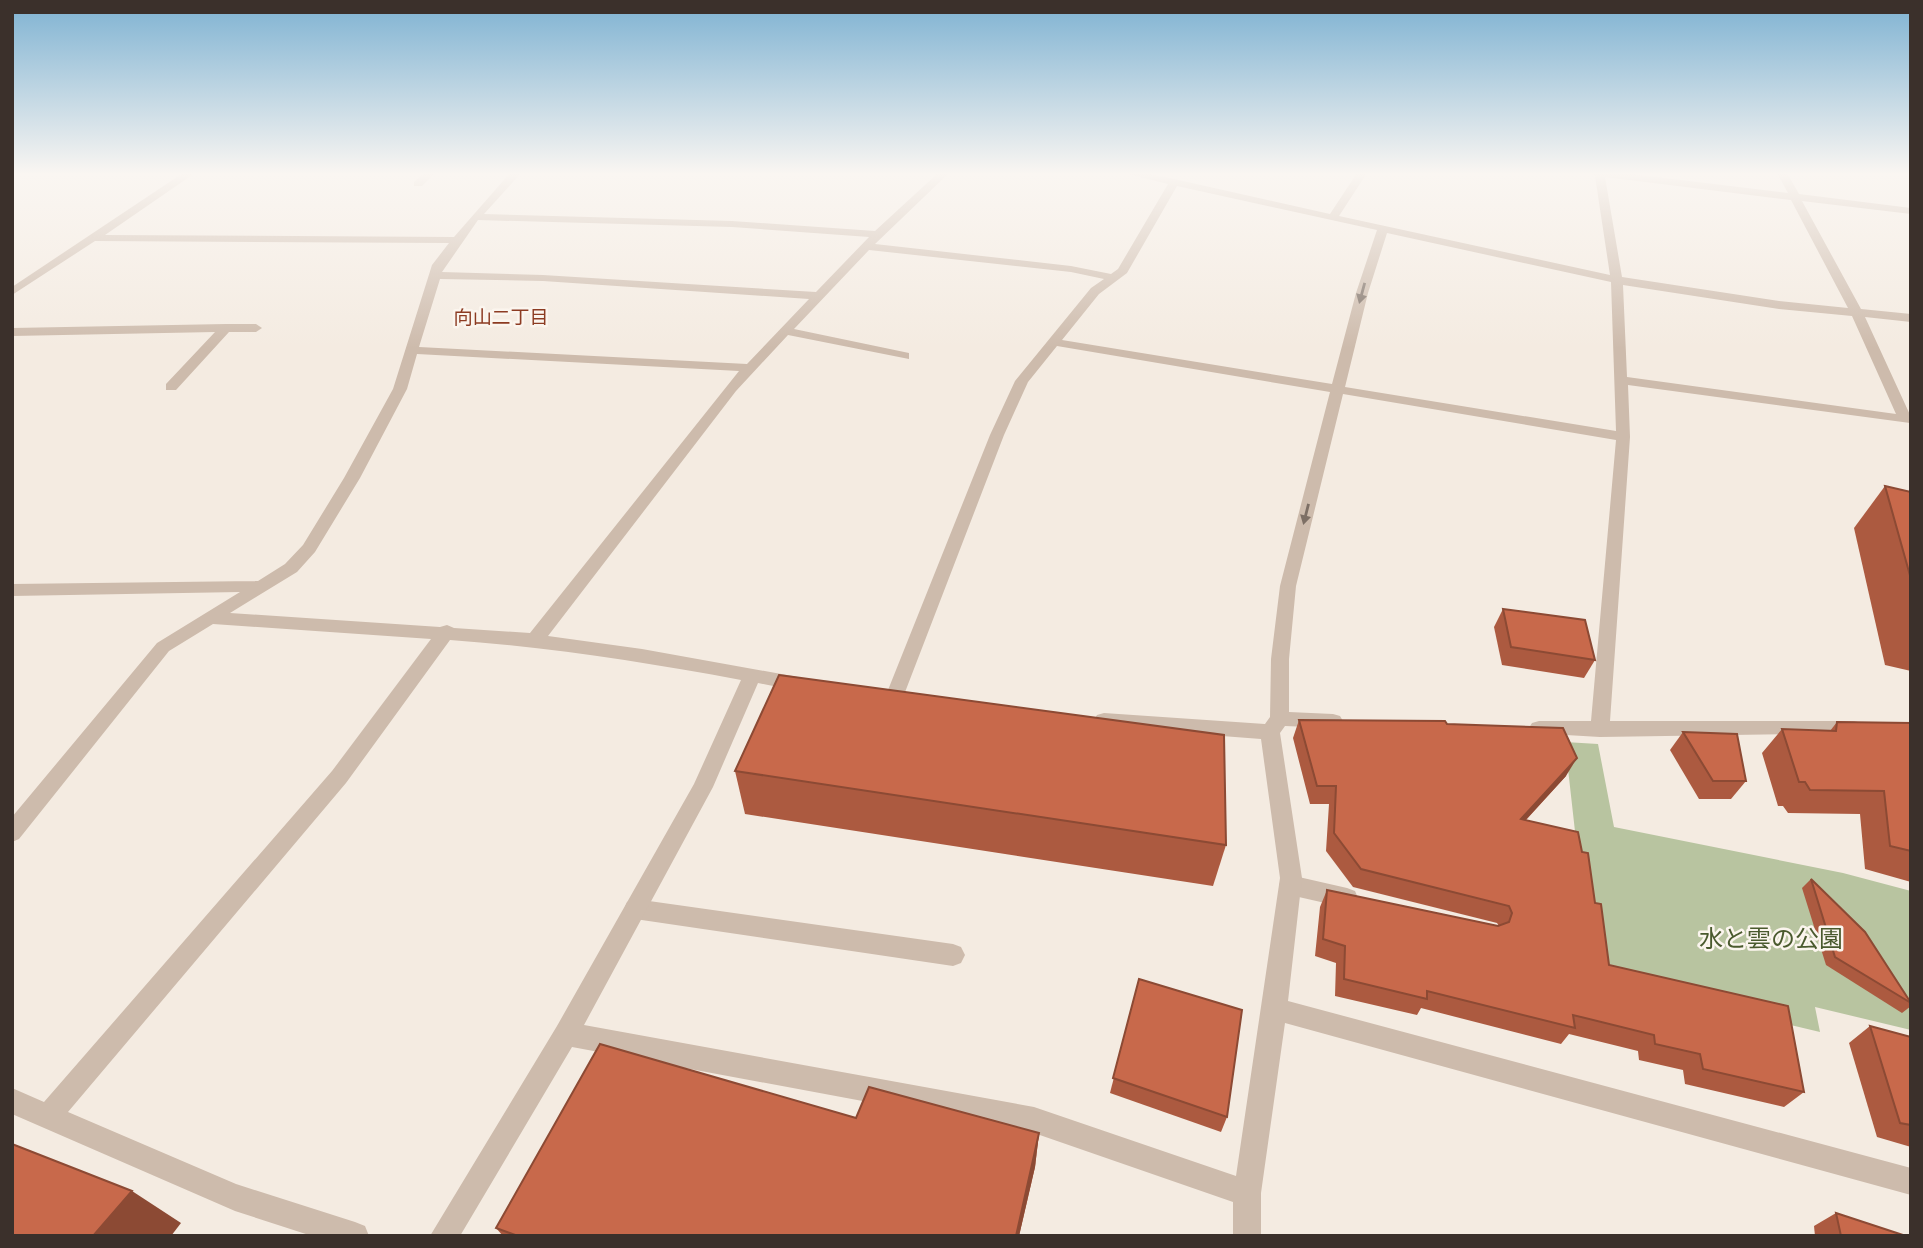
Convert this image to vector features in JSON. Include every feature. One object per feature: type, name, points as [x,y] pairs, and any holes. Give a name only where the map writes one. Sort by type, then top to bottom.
[{"type":"street","points":[[12,292],[103,231]]},
{"type":"street","points":[[12,833],[163,647],[291,568],[309,548],[352,478],[400,389],[438,265],[464,231]]},
{"type":"street","points":[[838,231],[878,234]]},
{"type":"street","points":[[535,640],[749,368],[881,231]]},
{"type":"street","points":[[917,706],[886,699],[1022,381],[1095,291],[1122,271],[1145,231]]},
{"type":"street","points":[[1247,1236],[1247,1193],[1275,1009],[1290,885],[1275,725],[1288,586],[1362,293],[1382,231]]},
{"type":"street","points":[[1398,231],[1617,280],[1779,305],[1911,318]]},
{"type":"street","points":[[1600,730],[1623,437],[1617,280],[1608,231]]},
{"type":"street","points":[[1622,380],[1905,420],[1857,313],[1812,231]]},
{"type":"street","points":[[93,238],[457,240]]},
{"type":"street","points":[[866,246],[1071,269],[1113,278]]},
{"type":"street","points":[[435,275],[556,278],[819,296]]},
{"type":"street","points":[[171,387],[226,328]]},
{"type":"street","points":[[12,332],[256,328]]},
{"type":"street","points":[[785,331],[904,356]]},
{"type":"street","points":[[1054,342],[1623,437]]},
{"type":"street","points":[[412,350],[749,368]]},
{"type":"street","points":[[12,590],[259,586]]},
{"type":"street","points":[[208,618],[447,631],[535,640],[642,655],[816,687]]},
{"type":"street","points":[[48,1116],[339,777],[447,631]]},
{"type":"street","points":[[444,1236],[566,1034],[703,787],[752,676]]},
{"type":"street","points":[[1085,719],[1275,725],[1350,721]]},
{"type":"street","points":[[1517,727],[1600,730],[1877,728]]},
{"type":"street","points":[[1290,885],[1369,903]]},
{"type":"street","points":[[635,909],[953,955]]},
{"type":"street","points":[[1275,1009],[1911,1182]]},
{"type":"street","points":[[566,1034],[1034,1120],[1247,1193]]},
{"type":"street","points":[[12,1101],[235,1197],[355,1236]]},
{"type":"green space","name":"水と雲の公園","points":[[1565,742],[1598,744],[1614,827],[1843,873],[1911,891],[1911,1030],[1815,1007],[1820,1032],[1604,981],[1579,867]]},
{"type":"building","points":[[1885,486],[1911,492],[1911,579]]},
{"type":"building","points":[[1503,609],[1585,620],[1595,660],[1511,647]]},
{"type":"building","points":[[779,675],[1224,735],[1226,845],[735,771]]},
{"type":"building","points":[[1299,720],[1445,721],[1447,724],[1563,728],[1577,758],[1521,819],[1578,832],[1582,852],[1588,853],[1595,903],[1601,904],[1609,965],[1788,1006],[1804,1092],[1703,1069],[1700,1054],[1655,1044],[1654,1035],[1573,1015],[1575,1028],[1427,991],[1427,999],[1344,979],[1345,946],[1323,939],[1327,890],[1498,926],[1509,922],[1512,913],[1509,906],[1361,869],[1334,833],[1336,786],[1317,786]]},
{"type":"building","points":[[1837,722],[1911,723],[1911,851],[1890,846],[1884,791],[1810,790],[1805,782],[1799,782],[1782,729],[1836,731]]},
{"type":"building","points":[[1683,732],[1737,734],[1746,781],[1713,781]]},
{"type":"building","points":[[1811,879],[1865,932],[1911,1003],[1835,957]]},
{"type":"building","points":[[1139,979],[1242,1010],[1227,1117],[1113,1078]]},
{"type":"building","points":[[1870,1026],[1911,1037],[1911,1125],[1900,1123]]},
{"type":"building","points":[[600,1044],[856,1118],[869,1087],[1039,1133],[1016,1236],[518,1236],[496,1228]]},
{"type":"building","points":[[12,1144],[132,1191],[93,1236],[12,1236]]},
{"type":"building","points":[[1836,1213],[1906,1236],[1841,1236]]},
{"type":"district","name":"向山二丁目","points":[[501,317]]}]
